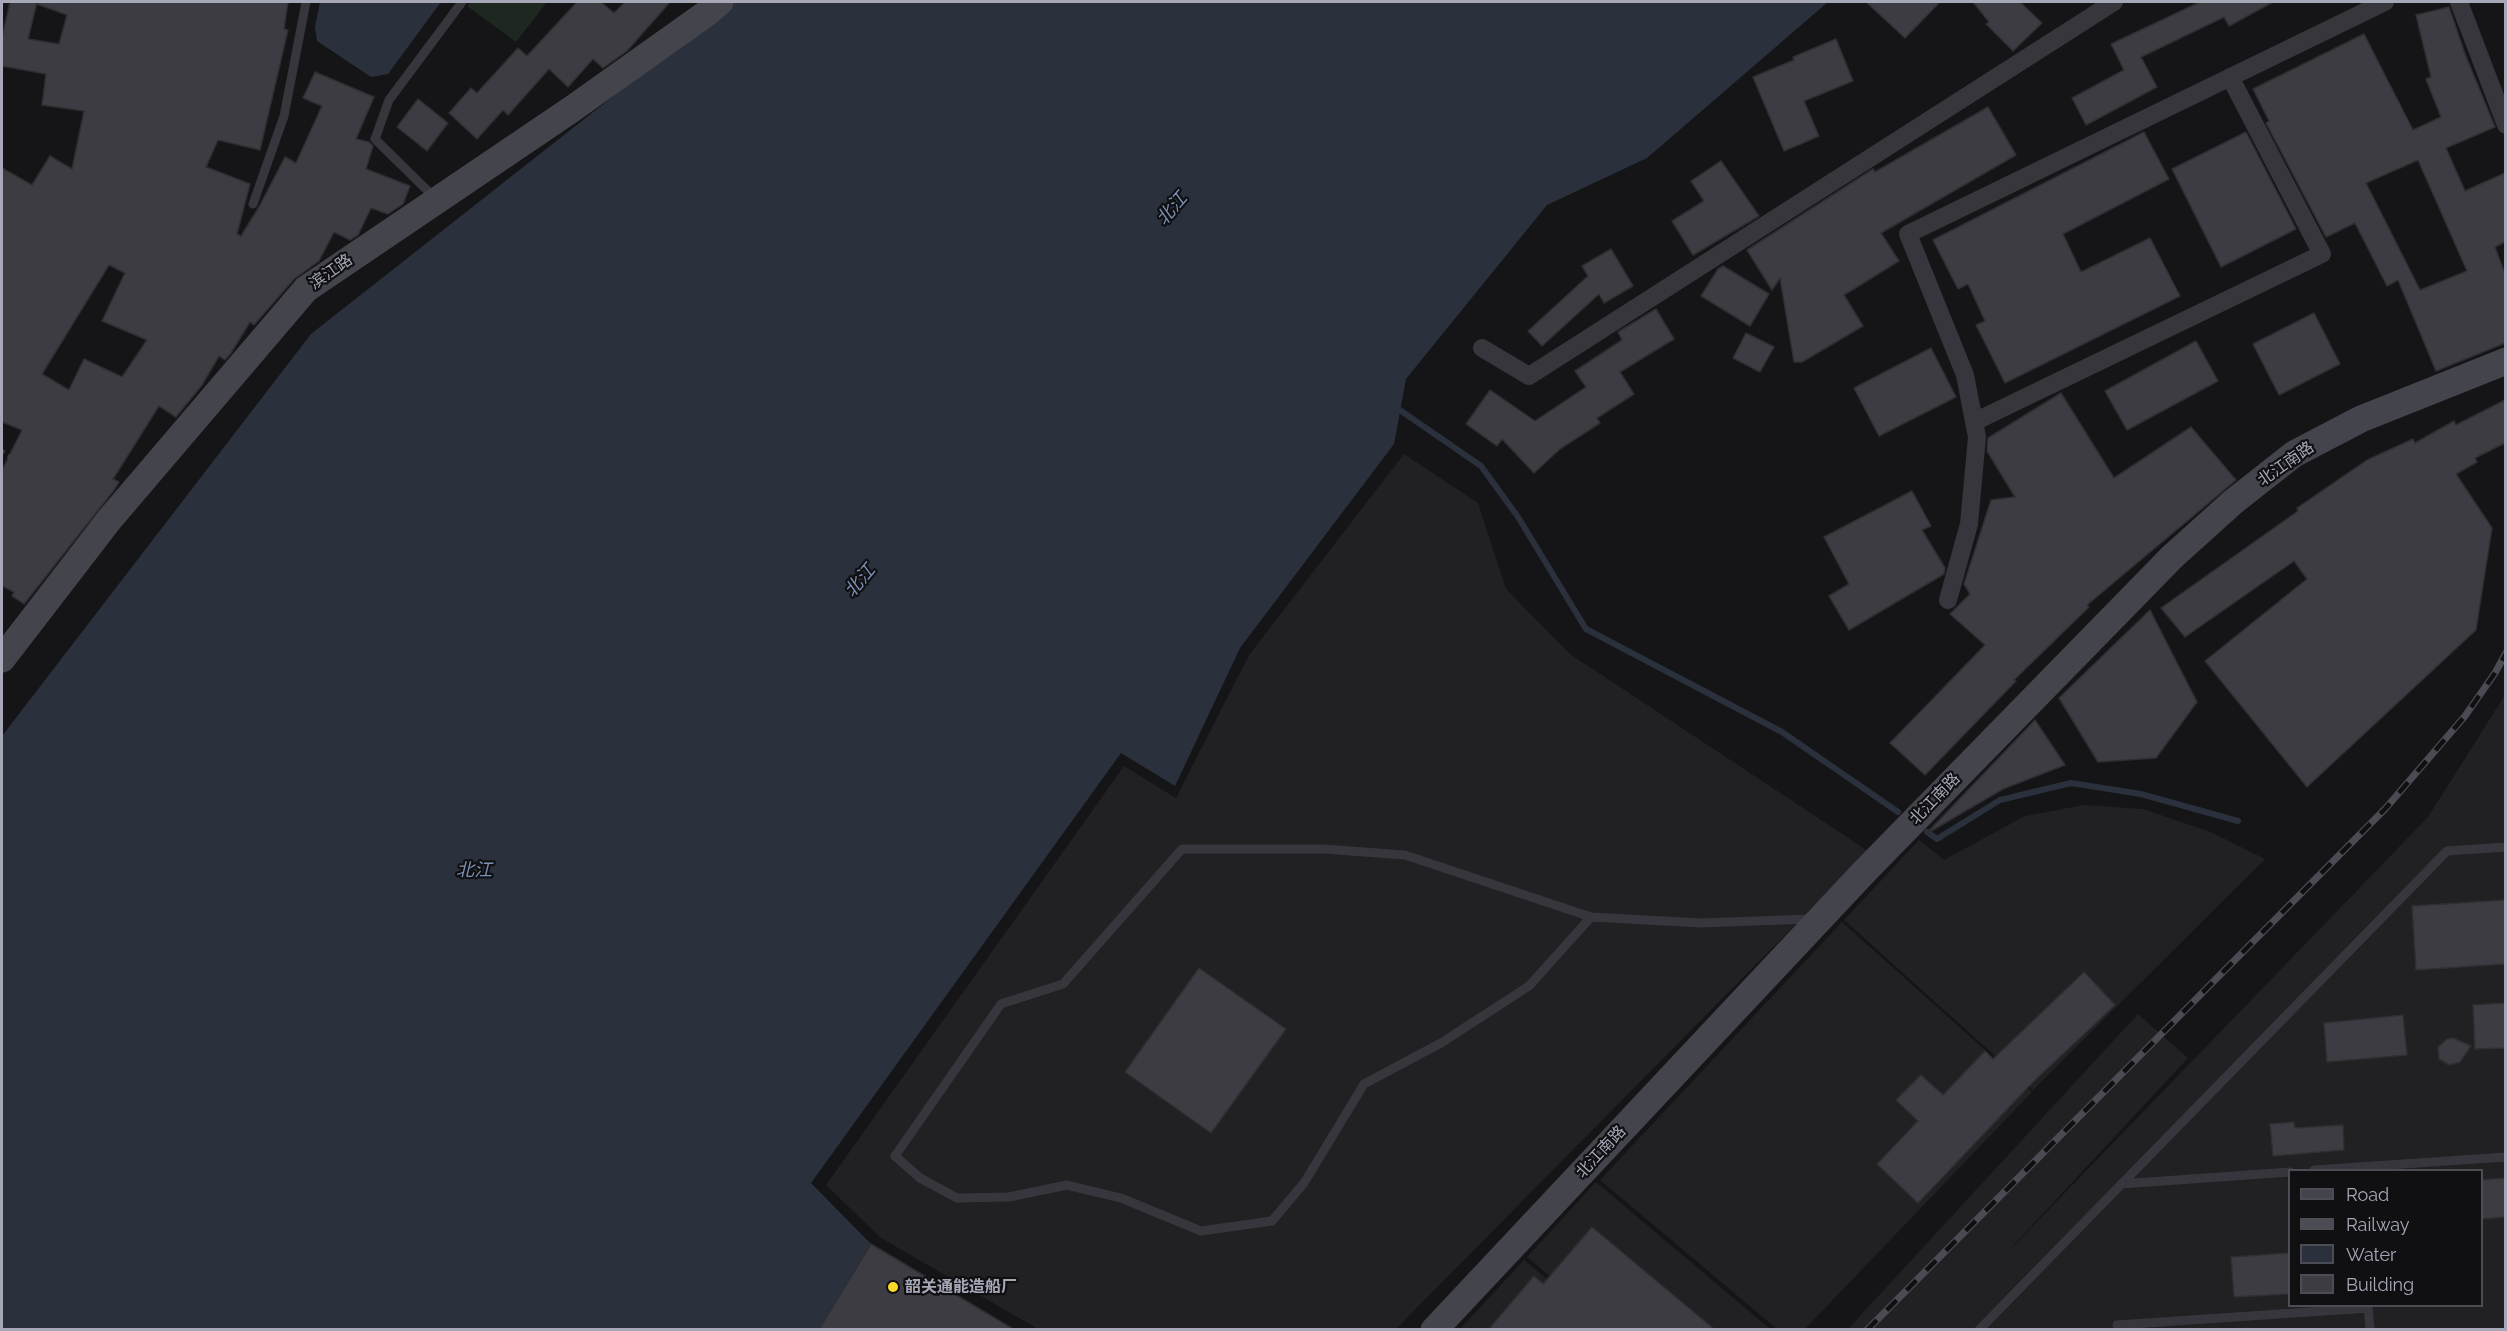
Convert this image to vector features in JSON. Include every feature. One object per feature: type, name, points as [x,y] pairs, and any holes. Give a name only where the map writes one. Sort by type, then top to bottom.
[{"type":"street","name":"滨江路","points":[[2,658],[109,520],[306,289],[572,109],[720,2]]},
{"type":"street","points":[[1482,348],[1529,376],[2114,2]]},
{"type":"street","points":[[1948,600],[1969,524],[1977,437],[1965,375],[1908,234],[2385,2]]},
{"type":"street","points":[[2459,2],[2505,125]]},
{"type":"street","points":[[1974,422],[2322,254],[2230,77]]},
{"type":"street","name":"北江南路","points":[[1434,1329],[1821,918],[2164,565],[2233,502],[2294,454],[2352,424],[2505,361]]},
{"type":"lane","points":[[253,204],[284,116],[306,2]]},
{"type":"lane","points":[[437,200],[375,139],[389,100],[462,2]]},
{"type":"lane","points":[[1979,1329],[2447,851],[2505,847]]},
{"type":"lane","points":[[1591,917],[1529,986],[1441,1042],[1364,1084],[1304,1183],[1272,1221],[1201,1231],[1121,1198],[1067,1185],[1008,1197],[957,1198],[920,1178],[895,1156],[1001,1005],[1063,984],[1182,849],[1323,849],[1405,855],[1591,917],[1700,923],[1821,918]]},
{"type":"lane","points":[[2360,1169],[2505,1157]]},
{"type":"lane","points":[[2121,1184],[2288,1172]]},
{"type":"lane","points":[[2118,1329],[2117,1324],[2368,1307],[2370,1329]]},
{"type":"path","points":[[2,451],[109,520]]},
{"type":"shaded area","points":[[470,2],[547,2],[516,42],[467,6]]},
{"type":"shaded area","points":[[1404,454],[1478,503],[1506,589],[1570,654],[1868,851],[1396,1329],[1038,1329],[881,1238],[826,1185],[1124,766],[1176,798],[1249,655]]},
{"type":"shaded area","points":[[2505,695],[2505,1329],[1847,1330],[2138,1014],[2188,1058],[1998,1262],[2428,817]]},
{"type":"shaded area","points":[[2084,805],[2143,809],[2211,832],[2265,859],[2033,1090],[1844,920],[1919,840],[1944,860],[2025,816]]},
{"type":"shaded area","points":[[1842,922],[2032,1092],[1805,1329],[1777,1329],[1600,1180]]},
{"type":"shaded area","points":[[1596,1182],[1770,1329],[1613,1329],[1527,1257]]},
{"type":"shaded area","points":[[1524,1260],[1607,1329],[1459,1330]]},
{"type":"water","points":[[320,2],[441,2],[388,74],[371,77],[317,41],[315,27]]},
{"type":"water","name":"北江","points":[[733,2],[1828,2],[1647,158],[1547,205],[1406,379],[1394,444],[1240,648],[1175,786],[1121,753],[811,1183],[871,1244],[819,1329],[2,1329],[2,736],[311,334]]},
{"type":"building","points":[[10,2],[37,2],[288,2],[284,29],[288,30],[260,150],[218,140],[206,167],[250,184],[237,234],[241,236],[285,157],[296,163],[322,106],[303,98],[315,72],[374,97],[356,139],[369,142],[373,146],[366,169],[410,186],[403,204],[388,214],[371,208],[358,235],[350,240],[334,232],[319,261],[294,279],[254,325],[250,322],[231,353],[225,360],[219,356],[202,385],[176,417],[159,406],[113,479],[119,482],[114,490],[24,604],[12,596],[14,592],[2,586],[2,470],[22,430],[2,422],[2,168],[32,185],[50,156],[72,169],[84,111],[42,105],[46,74],[2,66],[2,37]],"holes":[[[37,2],[37,4],[67,15],[59,44],[28,39]],[[109,265],[125,273],[102,321],[147,340],[122,377],[84,359],[69,390],[42,374]]]},
{"type":"building","points":[[577,2],[601,2],[614,13],[625,2],[670,2],[627,51],[603,68],[593,59],[568,87],[549,69],[508,115],[503,110],[477,139],[449,113],[471,88],[477,93],[518,48],[527,56]]},
{"type":"building","points":[[1866,2],[1940,2],[1905,38]]},
{"type":"building","points":[[1973,2],[2020,2],[2042,23],[2013,51],[1986,24],[1989,22]]},
{"type":"building","points":[[2200,2],[2273,2],[2229,26],[2224,17],[2141,57],[2157,87],[2086,125],[2072,98],[2124,70],[2111,44]]},
{"type":"building","points":[[2449,7],[2465,54],[2495,127],[2446,148],[2465,191],[2505,173],[2505,242],[2495,247],[2505,274],[2505,343],[2436,371],[2398,280],[2387,286],[2355,223],[2326,237],[2266,123],[2269,121],[2253,89],[2364,34],[2413,130],[2441,117],[2426,79],[2431,77],[2416,15]],"holes":[[[2418,160],[2467,271],[2420,290],[2366,183]]]},
{"type":"building","points":[[1836,39],[1853,81],[1804,101],[1819,136],[1784,151],[1753,77]]},
{"type":"building","points":[[418,99],[448,123],[427,151],[397,127]]},
{"type":"building","points":[[1988,107],[2016,155],[1881,233],[1899,261],[1844,295],[1863,326],[1802,362],[1794,362],[1780,278],[1772,290],[1747,250],[1873,169],[1875,172]]},
{"type":"building","points":[[2144,132],[2169,179],[2063,234],[2081,272],[2150,238],[2180,296],[2005,383],[1976,325],[1985,321],[1968,284],[1958,289],[1933,240]]},
{"type":"building","points":[[2246,132],[2296,229],[2221,267],[2172,169]]},
{"type":"building","points":[[1721,161],[1759,216],[1693,255],[1672,221],[1704,201],[1691,181]]},
{"type":"building","points":[[1611,249],[1633,286],[1604,303],[1599,294],[1542,346],[1528,331],[1588,276],[1582,266]]},
{"type":"building","points":[[1723,266],[1769,294],[1750,326],[1701,296],[1718,269]]},
{"type":"building","points":[[1656,309],[1674,339],[1620,372],[1634,394],[1597,418],[1600,423],[1560,449],[1534,473],[1502,439],[1497,446],[1466,424],[1490,390],[1535,421],[1586,387],[1575,371],[1622,340],[1618,332]]},
{"type":"building","points":[[2314,313],[2340,364],[2279,395],[2253,344]]},
{"type":"building","points":[[1746,333],[1774,347],[1760,372],[1733,358]]},
{"type":"building","points":[[2196,341],[2218,381],[2127,430],[2105,391]]},
{"type":"building","points":[[1931,348],[1956,397],[1879,436],[1854,388]]},
{"type":"building","points":[[2061,393],[2114,478],[2191,427],[2236,480],[2087,605],[2089,607],[2014,680],[2016,681],[1925,775],[1890,743],[1985,645],[1950,614],[1970,594],[1964,584],[1991,500],[2015,497],[1987,451],[1988,438]]},
{"type":"building","points":[[2505,400],[2505,443],[2475,458],[2477,462],[2456,474],[2492,528],[2476,630],[2307,787],[2205,661],[2307,579],[2294,561],[2185,637],[2161,608],[2298,511],[2297,508],[2367,460],[2413,439],[2415,443],[2454,421],[2456,425]]},
{"type":"building","points":[[1912,491],[1931,526],[1922,530],[1945,568],[1944,574],[1849,630],[1829,596],[1849,584],[1824,537]]},
{"type":"building","points":[[2150,610],[2197,702],[2156,758],[2098,762],[2059,698]]},
{"type":"building","points":[[2035,720],[2065,765],[2003,789],[1926,834]]},
{"type":"building","points":[[2505,900],[2505,964],[2416,970],[2412,906]]},
{"type":"building","points":[[1199,968],[1286,1029],[1211,1133],[1125,1072]]},
{"type":"building","points":[[2084,972],[2115,1005],[2033,1082],[1918,1203],[1877,1164],[1918,1121],[1896,1100],[1921,1075],[1943,1095],[1985,1051],[1993,1059]]},
{"type":"building","points":[[2505,1003],[2505,1048],[2475,1049],[2473,1005]]},
{"type":"building","points":[[2403,1015],[2407,1055],[2327,1062],[2324,1023]]},
{"type":"building","points":[[2453,1038],[2471,1046],[2460,1062],[2449,1065],[2439,1059],[2438,1047],[2447,1039]]},
{"type":"building","points":[[2294,1122],[2295,1128],[2343,1125],[2344,1150],[2273,1156],[2270,1124]]},
{"type":"building","points":[[2505,1178],[2505,1217],[2483,1219],[2483,1180]]},
{"type":"building","points":[[1592,1227],[1714,1329],[1489,1329],[1534,1276],[1543,1284]]},
{"type":"building","name":"韶关通能造船厂","points":[[871,1244],[1013,1329],[819,1329]]},
{"type":"building","points":[[2288,1253],[2288,1294],[2234,1297],[2231,1257]]},
{"type":"waterway","points":[[1394,406],[1481,466],[1518,517],[1586,629],[1782,732],[1898,812]]},
{"type":"waterway","points":[[1927,832],[1937,839],[2000,800],[2071,783],[2141,794],[2238,821]]},
{"type":"railway","points":[[1867,1330],[2385,809],[2465,716],[2506,653]]},
{"type":"place","name":"韶关通能造船厂","points":[[893,1287]]}]
